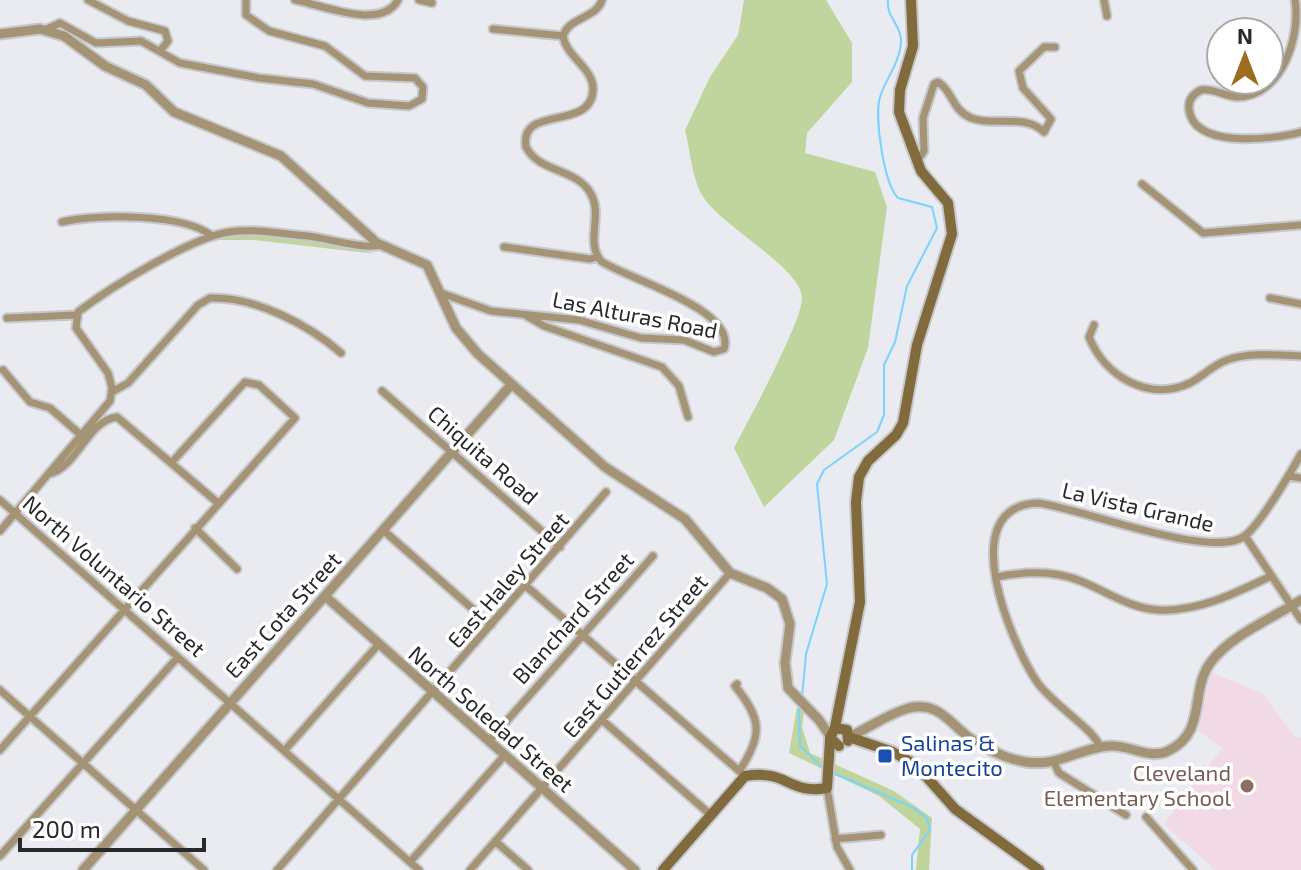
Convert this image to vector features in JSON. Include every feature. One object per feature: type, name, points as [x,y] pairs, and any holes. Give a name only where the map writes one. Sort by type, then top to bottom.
[{"type":"main road","points":[[663,870],[712,816],[742,773],[767,773],[804,790],[827,788],[830,760],[840,735],[838,710],[860,602],[858,481],[864,466],[896,435],[903,423],[917,345],[952,234],[948,203],[917,161],[898,107],[913,46],[911,0]]},
{"type":"main road","points":[[840,735],[861,733],[873,746]]},
{"type":"main road","points":[[840,735],[916,765],[955,809],[1039,870]]},
{"type":"street","points":[[88,0],[128,21],[165,31],[168,41],[160,51]]},
{"type":"street","points":[[0,34],[45,30],[60,23],[96,43],[141,41],[180,63],[259,78],[304,82],[368,103],[409,106],[422,99],[423,87],[417,79],[368,77],[325,46],[260,27],[246,15],[246,0]]},
{"type":"street","points":[[295,0],[372,16],[390,11],[398,0]]},
{"type":"street","points":[[419,0],[432,3]]},
{"type":"street","points":[[504,247],[590,259],[597,257],[592,194],[576,178],[533,157],[525,143],[533,124],[579,113],[593,94],[589,75],[568,50],[563,36],[568,27],[595,12],[602,2],[611,0]]},
{"type":"street","points":[[1104,0],[1107,16]]},
{"type":"street","points":[[1295,0],[1300,25],[1290,61],[1279,76],[1245,96],[1201,90],[1192,97],[1189,108],[1192,118],[1203,127],[1228,138],[1256,140],[1301,132]]},
{"type":"street","points":[[493,29],[563,36]]},
{"type":"street","points":[[45,30],[64,36],[100,64],[148,86],[176,114],[282,157],[380,245],[427,265],[456,328],[511,385],[619,478],[685,519],[730,573],[772,591],[784,603],[790,628],[785,663],[787,685],[794,697],[840,735]]},
{"type":"street","points":[[917,161],[924,151],[925,106],[934,84],[938,82],[954,106],[967,116],[991,122],[1026,122],[1044,132],[1051,119],[1023,88],[1019,71],[1044,47],[1055,47]]},
{"type":"street","points":[[1142,184],[1203,233],[1301,225]]},
{"type":"street","points":[[62,222],[87,217],[153,219],[212,236],[263,232],[340,239],[371,247],[380,245]]},
{"type":"street","points":[[7,318],[76,315],[134,278],[212,236]]},
{"type":"street","name":"Las Alturas Road","points":[[441,293],[485,310],[591,322],[641,338],[684,340],[714,352],[724,349],[725,339],[721,332],[688,301],[608,266],[597,257]]},
{"type":"street","points":[[112,392],[128,383],[198,305],[210,298],[285,316],[313,331],[341,353]]},
{"type":"street","points":[[1270,298],[1301,304]]},
{"type":"street","points":[[0,531],[109,404],[112,392],[106,369],[76,328],[76,315]]},
{"type":"street","points":[[525,315],[544,326],[662,367],[679,386],[688,417]]},
{"type":"street","points":[[1094,325],[1089,337],[1103,361],[1123,379],[1152,389],[1182,386],[1238,357],[1301,354]]},
{"type":"street","points":[[3,370],[30,402],[50,408],[82,436]]},
{"type":"street","points":[[0,750],[122,609],[295,418],[259,385],[245,382],[172,462]]},
{"type":"street","name":"East Cota Street","points":[[83,870],[511,385]]},
{"type":"street","name":"Chiquita Road","points":[[382,391],[560,547]]},
{"type":"street","points":[[49,474],[63,467],[103,423],[113,417],[124,420],[218,503]]},
{"type":"street","points":[[1301,454],[1245,536],[1301,620]]},
{"type":"street","points":[[1288,476],[1301,478]]},
{"type":"street","name":"East Haley Street","points":[[277,870],[606,492]]},
{"type":"street","name":"North Voluntario Street","points":[[0,500],[419,870]]},
{"type":"street","name":"La Vista Grande","points":[[1100,747],[1094,735],[1064,713],[1032,674],[1011,626],[997,577],[991,552],[995,530],[1008,513],[1030,503],[1053,505],[1204,544],[1220,544],[1245,536]]},
{"type":"street","points":[[195,528],[237,569]]},
{"type":"street","points":[[383,530],[491,625]]},
{"type":"street","name":"Blanchard Street","points":[[489,741],[653,556]]},
{"type":"street","points":[[997,577],[1033,572],[1060,575],[1133,605],[1168,610],[1207,603],[1271,576]]},
{"type":"street","name":"East Gutierrez Street","points":[[470,870],[730,573]]},
{"type":"street","points":[[526,586],[742,773],[758,726],[753,708],[735,686],[737,684]]},
{"type":"street","name":"North Soledad Street","points":[[325,596],[635,870]]},
{"type":"street","points":[[861,733],[910,708],[931,708],[994,752],[1023,762],[1054,763],[1100,747],[1120,746],[1154,754],[1174,747],[1195,722],[1201,682],[1214,658],[1301,600]]},
{"type":"street","points":[[284,751],[378,645]]},
{"type":"street","points":[[0,856],[178,657]]},
{"type":"street","points":[[0,690],[204,870]]},
{"type":"street","points":[[818,719],[838,710]]},
{"type":"street","points":[[602,720],[712,816]]},
{"type":"street","points":[[410,862],[505,755]]},
{"type":"street","points":[[1054,763],[1059,773],[1126,815]]},
{"type":"street","points":[[827,788],[835,839],[850,870]]},
{"type":"street","points":[[1146,817],[1193,870]]},
{"type":"street","points":[[835,839],[881,835]]},
{"type":"street","points":[[495,841],[528,870]]},
{"type":"shaded area","name":"Cleveland Elementary School","points":[[1211,672],[1263,694],[1294,736],[1301,738],[1301,870],[1215,870],[1164,824],[1222,748],[1198,731]]},
{"type":"green space","points":[[744,0],[826,0],[852,43],[852,82],[807,133],[805,153],[875,172],[887,207],[868,348],[834,440],[764,507],[734,448],[794,327],[802,298],[788,273],[725,220],[702,195],[685,130],[710,77],[738,35]]},
{"type":"green space","points":[[250,234],[337,243],[376,254],[253,240],[211,240]]},
{"type":"green space","points":[[797,707],[804,712],[802,727],[810,753],[894,791],[932,818],[929,870],[916,870],[920,829],[879,796],[789,753]]},
{"type":"waterway","points":[[802,697],[806,654],[827,584],[817,484],[824,470],[877,432],[884,415],[884,365],[895,342],[907,286],[937,228],[932,207],[898,198],[888,179],[879,134],[878,107],[899,55],[901,40],[889,11],[888,0]]},
{"type":"waterway","points":[[799,710],[800,746],[824,769]]},
{"type":"waterway","points":[[833,773],[912,807],[927,818],[930,830],[912,855],[912,870]]},
{"type":"place","name":"Salinas & Montecito","points":[[885,756]]},
{"type":"place","name":"Cleveland Elementary School","points":[[1247,786]]}]
